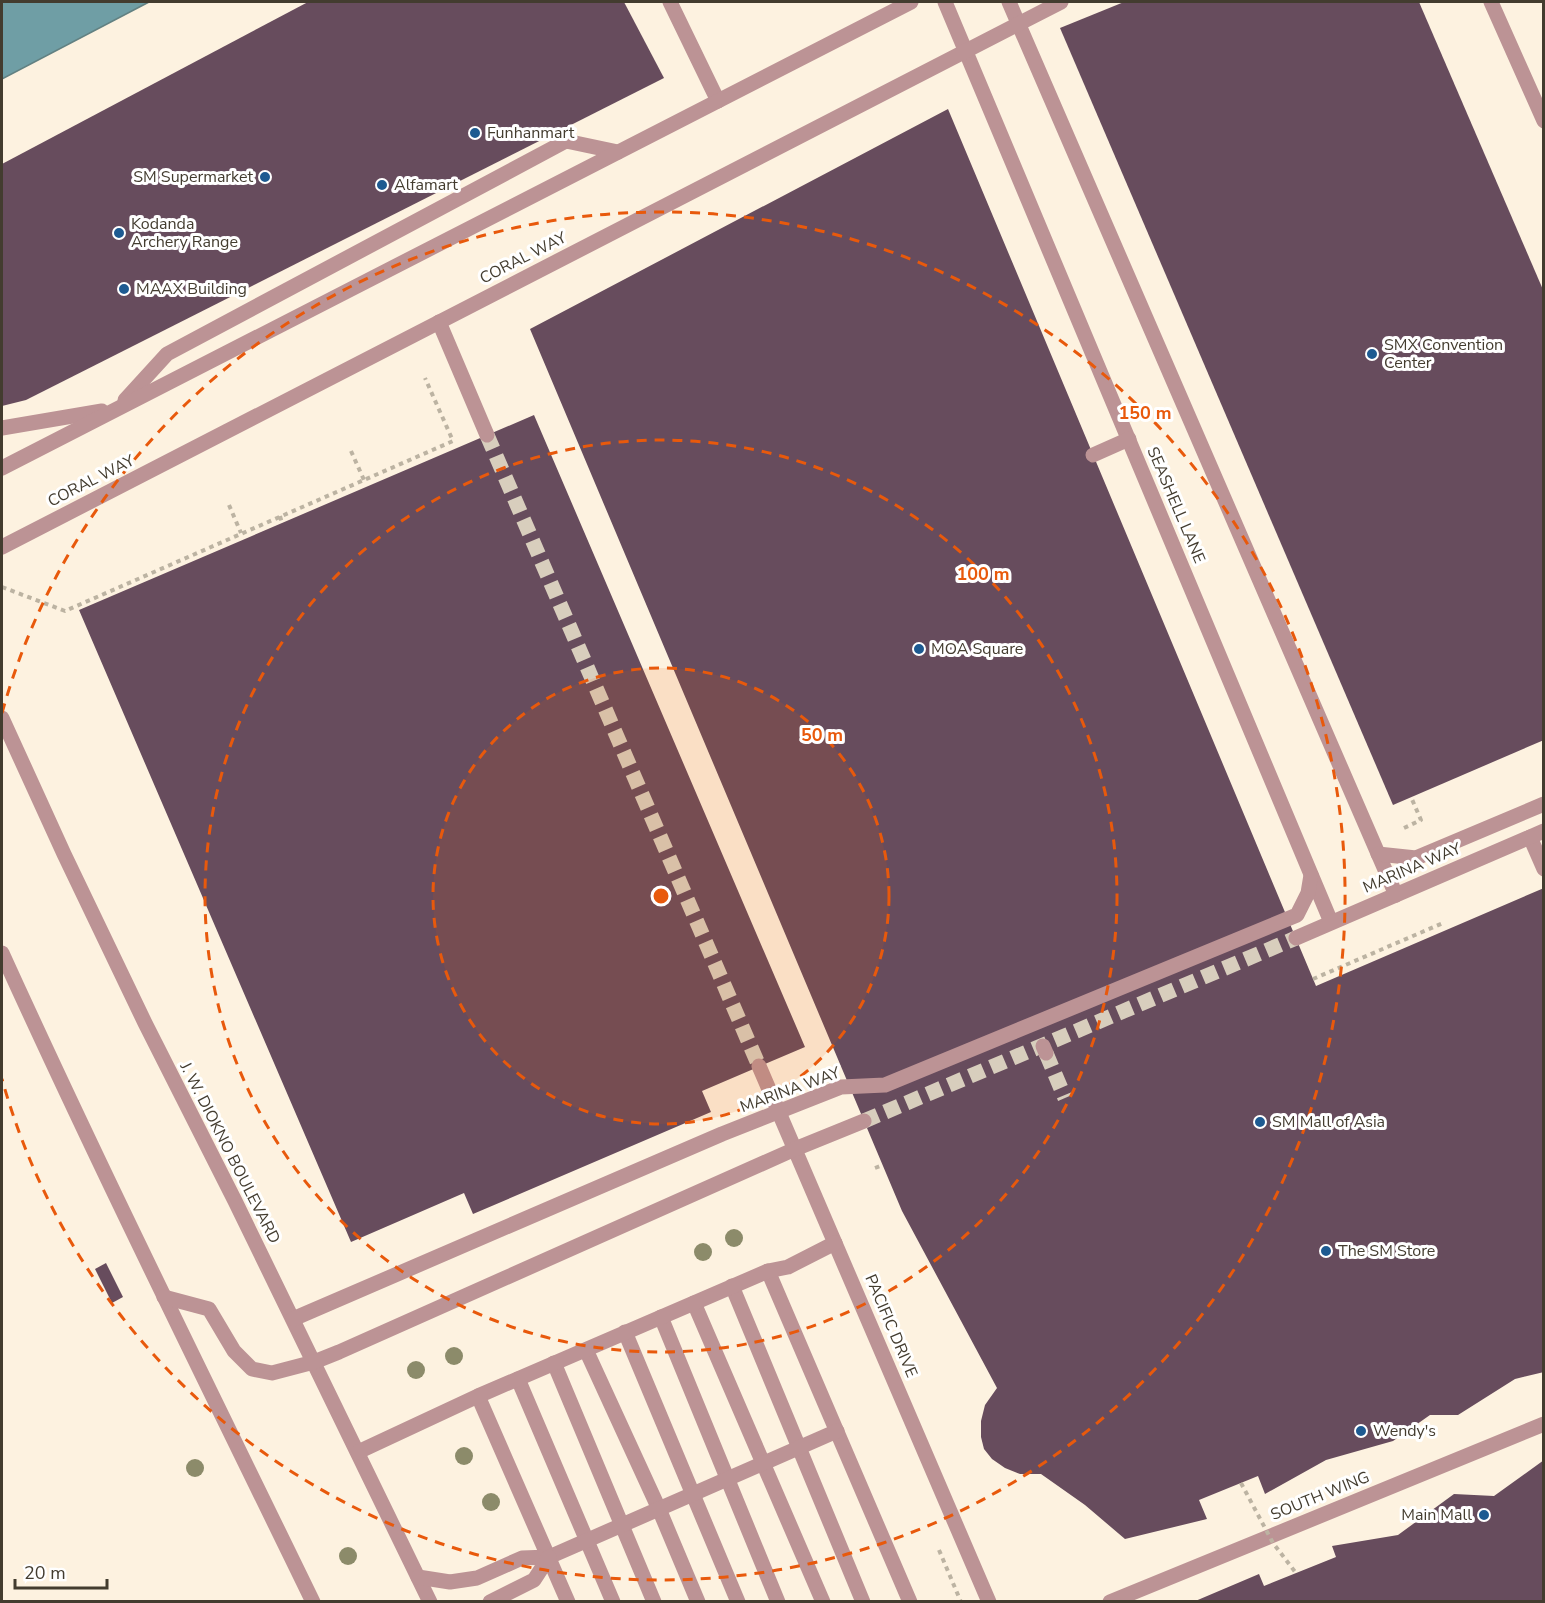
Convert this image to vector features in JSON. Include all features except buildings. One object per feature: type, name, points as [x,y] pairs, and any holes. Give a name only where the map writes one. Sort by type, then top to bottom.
[{"type":"street","points":[[670,2],[718,101]]},
{"type":"street","points":[[2,468],[911,2]]},
{"type":"street","name":"SEASHELL LANE","points":[[945,2],[1331,922]]},
{"type":"street","points":[[1010,2],[1396,895]]},
{"type":"street","name":"CORAL WAY","points":[[2,547],[1061,2]]},
{"type":"street","points":[[1491,2],[1544,121]]},
{"type":"street","points":[[2,428],[117,409],[166,354],[566,141],[618,152]]},
{"type":"street","points":[[439,322],[487,435]]},
{"type":"street","points":[[1093,455],[1129,440]]},
{"type":"street","name":"J. W. DIOKNO BOULEVARD","points":[[2,718],[145,1023],[293,1319],[430,1602]]},
{"type":"street","name":"MARINA WAY","points":[[1378,854],[1416,858],[1544,804]]},
{"type":"street","points":[[1537,834],[1544,869]]},
{"type":"street","name":"MARINA WAY","points":[[1296,938],[1537,834]]},
{"type":"street","name":"MARINA WAY","points":[[293,1319],[722,1134],[841,1087],[885,1085],[1297,915],[1308,893],[1311,875]]},
{"type":"street","points":[[2,953],[65,1093],[313,1602]]},
{"type":"street","name":"PACIFIC DRIVE","points":[[759,1066],[989,1602]]},
{"type":"street","points":[[164,1298],[209,1309],[234,1351],[252,1369],[272,1373],[314,1362],[795,1149],[864,1121]]},
{"type":"street","points":[[358,1452],[478,1396],[732,1286],[768,1271],[788,1268],[835,1243]]},
{"type":"street","points":[[768,1271],[910,1602]]},
{"type":"street","points":[[732,1286],[863,1602]]},
{"type":"street","points":[[694,1303],[823,1602]]},
{"type":"street","points":[[661,1317],[778,1602]]},
{"type":"street","points":[[625,1332],[738,1602]]},
{"type":"street","points":[[586,1350],[659,1509],[698,1602]]},
{"type":"street","points":[[554,1363],[654,1602]]},
{"type":"street","points":[[518,1379],[613,1602]]},
{"type":"street","points":[[478,1396],[568,1602]]},
{"type":"street","name":"SOUTH WING","points":[[1110,1602],[1544,1424]]},
{"type":"street","points":[[418,1577],[450,1582],[477,1578],[522,1558],[549,1557],[837,1431]]},
{"type":"street","points":[[489,1602],[534,1580],[549,1557]]},
{"type":"path","points":[[2,587],[65,611],[453,441],[425,378]]},
{"type":"path","points":[[351,451],[364,480]]},
{"type":"path","points":[[229,505],[241,533]]},
{"type":"path","points":[[280,516],[282,523]]},
{"type":"path","points":[[1404,828],[1421,820],[1411,797]]},
{"type":"path","points":[[1313,979],[1443,923]]},
{"type":"path","points":[[875,1168],[883,1165]]},
{"type":"path","points":[[1241,1484],[1273,1543],[1296,1573]]},
{"type":"water","points":[[2,2],[149,2],[2,79]]},
{"type":"tunnel","points":[[487,435],[759,1066]]},
{"type":"tunnel","points":[[864,1121],[1296,938]]},
{"type":"tunnel","points":[[1046,1053],[1065,1098]]},
{"type":"place","name":"Funhanmart","points":[[475,133]]},
{"type":"place","name":"SM Supermarket","points":[[265,177]]},
{"type":"place","name":"Alfamart","points":[[382,185]]},
{"type":"place","name":"Kodanda Archery Range","points":[[119,233]]},
{"type":"place","name":"MAAX Building","points":[[124,289]]},
{"type":"place","name":"SMX Convention Center","points":[[1372,354]]},
{"type":"place","name":"MOA Square","points":[[919,649]]},
{"type":"place","name":"SM Mall of Asia","points":[[1260,1122]]},
{"type":"place","name":"The SM Store","points":[[1326,1251]]},
{"type":"place","name":"Wendy's","points":[[1361,1431]]},
{"type":"place","name":"Main Mall","points":[[1484,1515]]}]
